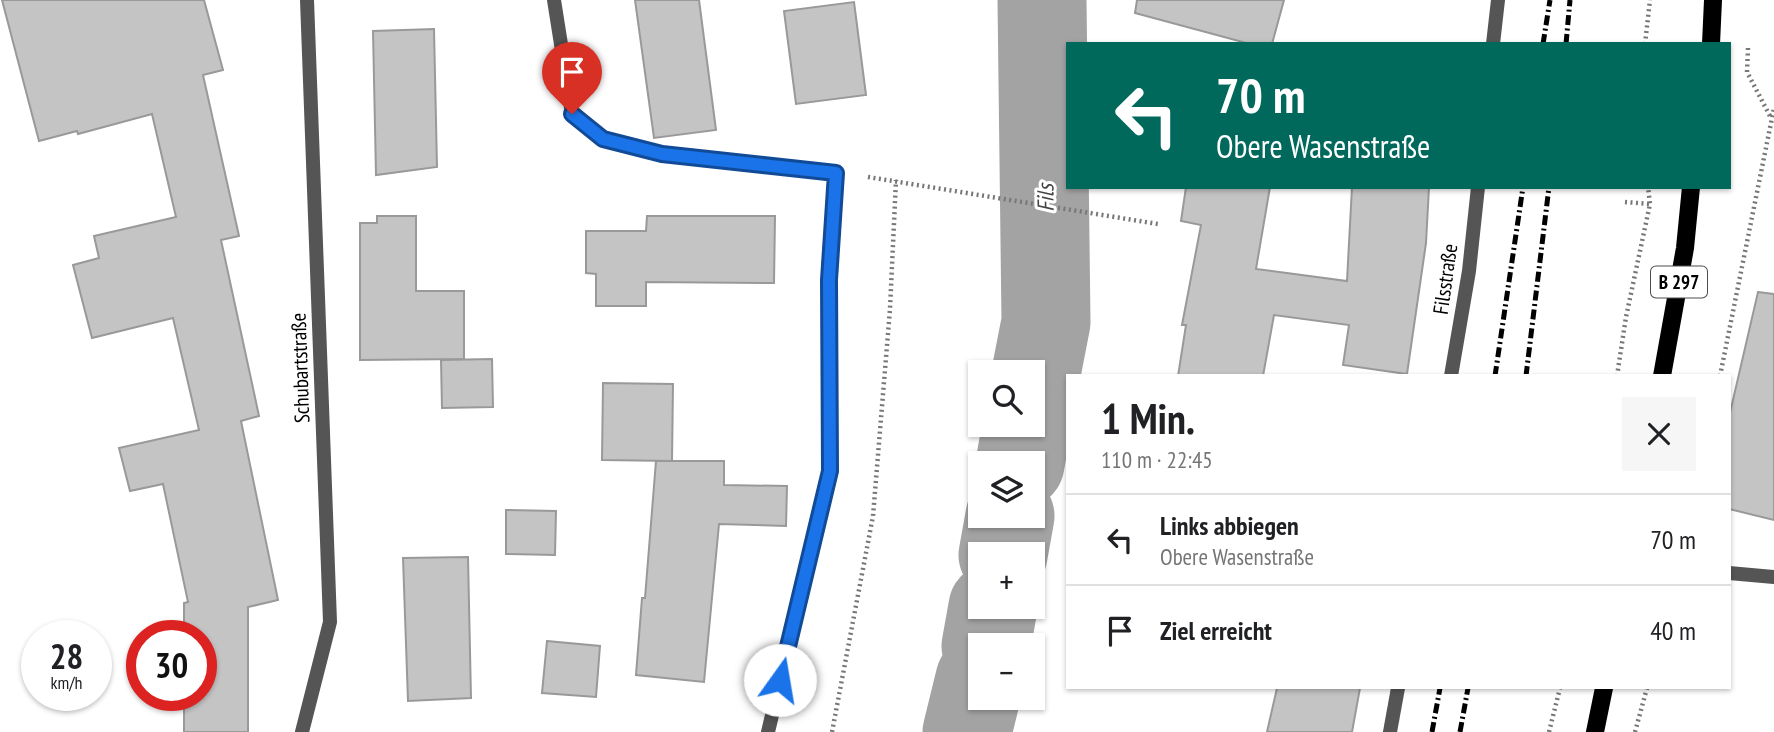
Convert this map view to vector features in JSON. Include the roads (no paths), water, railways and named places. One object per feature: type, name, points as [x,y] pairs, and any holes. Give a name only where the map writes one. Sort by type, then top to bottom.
[{"type":"main road","points":[[1711,42],[1713,0]]},
{"type":"main road","name":"B 297","points":[[1662,374],[1685,247],[1691,189]]},
{"type":"main road","points":[[1595,732],[1604,689]]},
{"type":"street","name":"Schubartstraße","points":[[302,732],[330,622],[307,0]]},
{"type":"street","points":[[554,0],[572,114],[603,139],[662,154],[836,173],[829,280],[830,471],[768,732]]},
{"type":"street","points":[[1493,42],[1498,0]]},
{"type":"street","name":"Filsstraße","points":[[1451,374],[1469,271],[1478,189]]},
{"type":"street","points":[[1731,573],[1774,577]]},
{"type":"street","points":[[1390,732],[1398,689]]},
{"type":"waterway","name":"Fils","points":[[1039,360],[1046,322],[1042,0]]},
{"type":"waterway","name":"Fils","points":[[1022,451],[1025,437]]},
{"type":"waterway","name":"Fils","points":[[1005,542],[1008,528]]},
{"type":"waterway","name":"Fils","points":[[988,633],[991,619]]},
{"type":"waterway","name":"Fils","points":[[967,732],[972,710]]},
{"type":"railway","points":[[1543,42],[1550,0]]},
{"type":"railway","points":[[1566,42],[1570,0]]},
{"type":"railway","points":[[1495,374],[1523,189]]},
{"type":"railway","points":[[1526,374],[1549,189]]},
{"type":"railway","points":[[1432,732],[1440,689]]},
{"type":"railway","points":[[1460,732],[1468,689]]}]
